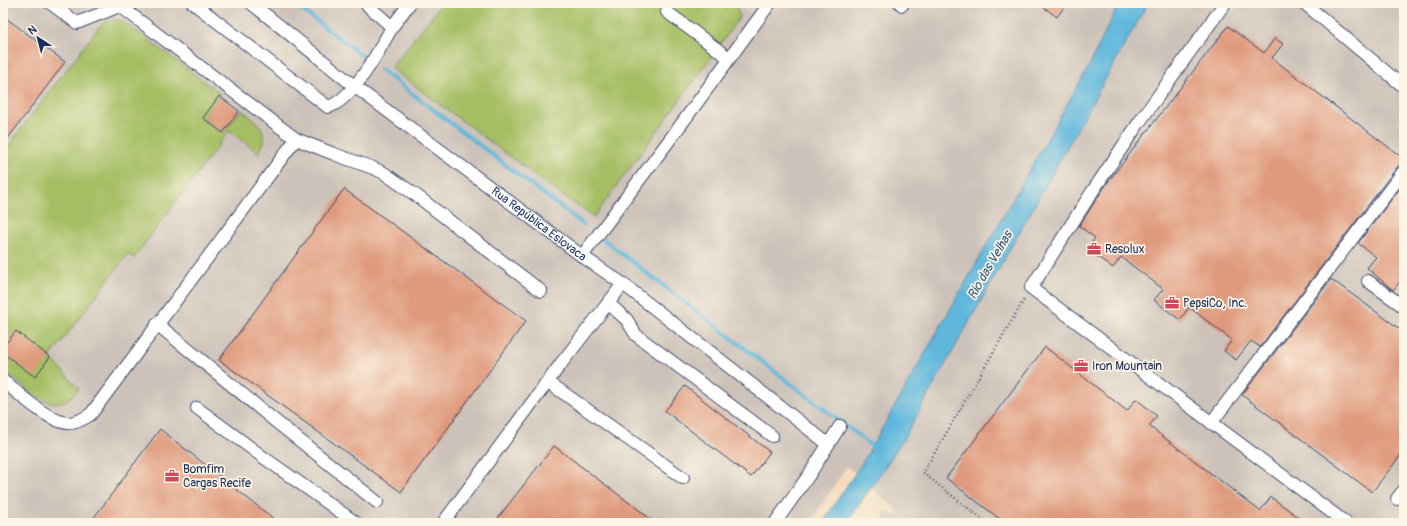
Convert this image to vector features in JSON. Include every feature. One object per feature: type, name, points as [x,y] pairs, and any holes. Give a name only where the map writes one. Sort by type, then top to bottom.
[{"type":"lane","points":[[50,3],[77,23],[118,4],[296,139],[384,173],[417,196],[541,291]]},
{"type":"lane","points":[[193,3],[328,107],[334,105],[345,97],[354,86],[392,27],[410,3]]},
{"type":"lane","name":"Rua República Eslovaca","points":[[251,3],[354,86],[582,256],[622,284],[828,444]]},
{"type":"lane","points":[[365,3],[392,27]]},
{"type":"lane","points":[[582,256],[770,3]]},
{"type":"lane","points":[[1225,3],[1138,124],[1092,192],[1031,288],[1346,523]]},
{"type":"lane","points":[[1304,3],[1404,87]]},
{"type":"lane","points":[[667,12],[729,58]]},
{"type":"lane","points":[[3,381],[47,415],[56,420],[69,423],[80,421],[91,414],[296,139]]},
{"type":"lane","points":[[1211,423],[1404,171]]},
{"type":"lane","points":[[1368,281],[1404,307]]},
{"type":"lane","points":[[443,523],[622,284]]},
{"type":"lane","points":[[608,303],[627,320],[636,336],[772,436]]},
{"type":"lane","points":[[157,324],[377,502]]},
{"type":"lane","points":[[548,382],[683,478]]},
{"type":"lane","points":[[197,408],[356,523]]},
{"type":"lane","points":[[775,523],[809,475],[840,426]]},
{"type":"path","points":[[987,523],[923,473],[1031,288]]},
{"type":"shaded area","points":[[3,3],[1404,3],[1404,523],[879,523],[887,510],[895,516],[898,511],[847,466],[810,523],[3,523]]},
{"type":"green space","points":[[442,3],[734,3],[740,16],[594,217],[559,193],[391,68]]},
{"type":"green space","points":[[112,19],[123,21],[221,94],[203,118],[223,133],[241,110],[260,126],[263,131],[264,141],[259,153],[229,131],[134,258],[128,254],[50,357],[79,389],[66,400],[54,403],[48,402],[35,395],[3,371],[3,153],[99,27]]},
{"type":"water","name":"Rio das Velhas","points":[[1119,3],[1148,3],[903,440],[847,523],[822,523],[864,460],[1090,64]]},
{"type":"building","points":[[1038,3],[1067,3],[1057,17]]},
{"type":"building","points":[[3,16],[65,62],[3,145]]},
{"type":"building","points":[[1228,26],[1264,53],[1275,38],[1283,44],[1272,58],[1404,159],[1404,164],[1398,166],[1260,347],[1251,341],[1236,360],[1224,351],[1232,340],[1189,307],[1180,320],[1154,300],[1163,289],[1121,257],[1113,268],[1087,249],[1095,238],[1079,226],[1108,182]]},
{"type":"building","points":[[219,96],[239,111],[223,133],[203,118]]},
{"type":"building","points":[[1404,183],[1404,277],[1393,290],[1367,268],[1376,257],[1358,243]]},
{"type":"building","points":[[344,189],[526,321],[401,492],[219,360]]},
{"type":"building","points":[[1331,279],[1404,332],[1404,451],[1372,492],[1242,395]]},
{"type":"building","points":[[16,331],[50,357],[35,377],[3,353],[3,347]]},
{"type":"building","points":[[1045,347],[1127,411],[1136,399],[1157,416],[1149,426],[1260,511],[1271,497],[1306,523],[1005,523],[946,478]]},
{"type":"building","points":[[685,386],[770,452],[751,477],[665,411]]},
{"type":"building","name":"Bomfim Cargas Recife","points":[[160,429],[279,523],[90,523]]},
{"type":"building","points":[[554,446],[656,523],[494,523]]},
{"type":"waterway","points":[[293,3],[364,57]]},
{"type":"waterway","points":[[380,69],[584,225]]},
{"type":"waterway","points":[[600,237],[876,449]]},
{"type":"place","name":"Resolux","points":[[1094,249]]},
{"type":"place","name":"PepsiCo, Inc.","points":[[1172,303]]},
{"type":"place","name":"Iron Mountain","points":[[1081,366]]},
{"type":"place","name":"Bomfim Cargas Recife","points":[[172,476]]}]
